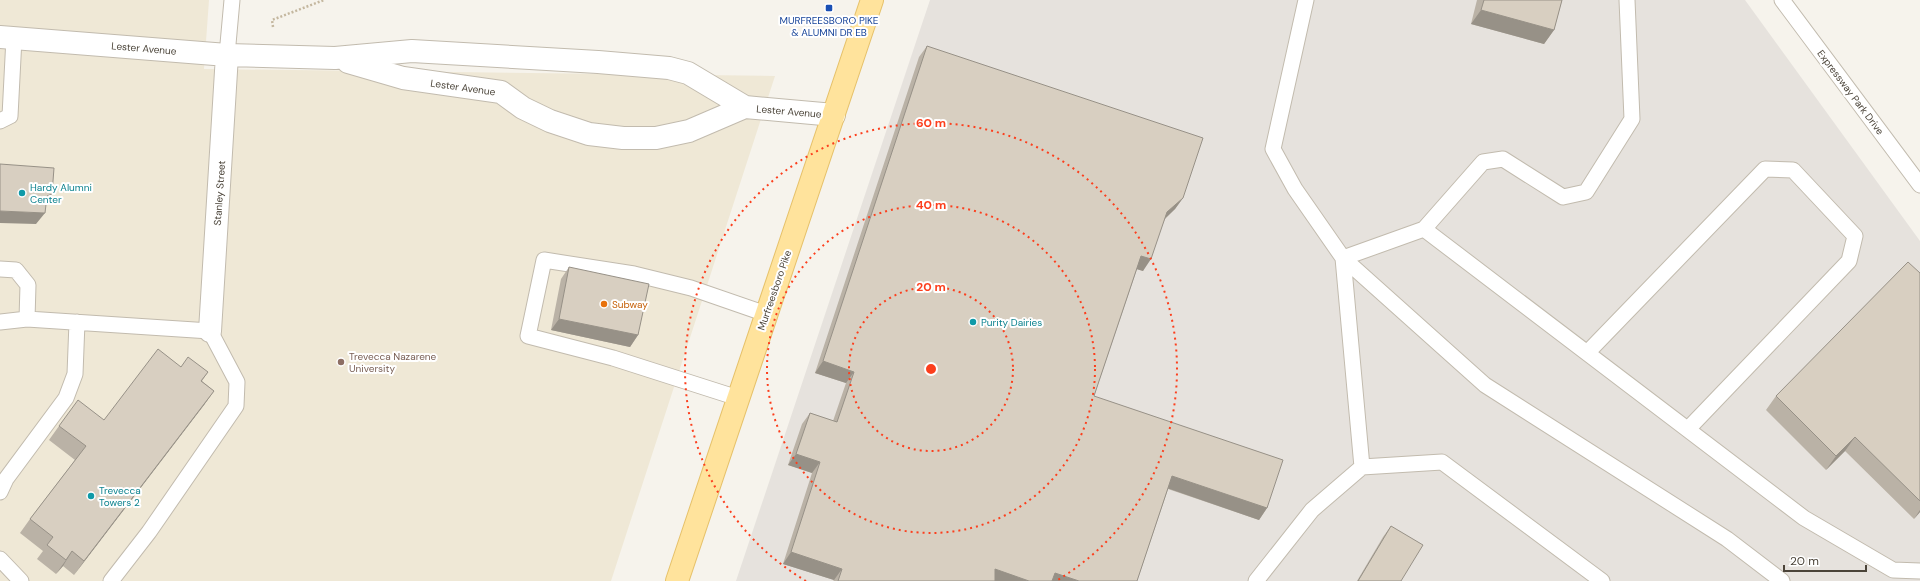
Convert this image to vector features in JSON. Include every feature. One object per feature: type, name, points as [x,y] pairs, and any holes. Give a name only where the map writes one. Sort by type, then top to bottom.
[{"type":"main road","name":"Murfreesboro Pike","points":[[677,581],[872,0]]},
{"type":"street","name":"Lester Avenue","points":[[7,38],[227,55],[335,58],[412,51],[598,62],[668,68],[688,73],[745,107],[834,115]]},
{"type":"street","name":"Stanley Street","points":[[210,331],[227,55]]},
{"type":"street","points":[[501,92],[505,57]]},
{"type":"street","name":"Lester Avenue","points":[[335,58],[403,78],[501,92],[523,108],[550,122],[589,134],[623,138],[656,138],[689,131],[745,107]]},
{"type":"lane","points":[[227,55],[232,0]]},
{"type":"lane","points":[[1306,0],[1273,149],[1295,189],[1343,258],[1485,385],[1727,539],[1782,581]]},
{"type":"lane","points":[[1343,258],[1424,229],[1483,162],[1503,159],[1563,196],[1586,192],[1632,119],[1627,0]]},
{"type":"lane","name":"Expressway Park Drive","points":[[1782,0],[1920,185]]},
{"type":"lane","points":[[0,121],[10,116],[7,38]]},
{"type":"lane","points":[[1587,353],[1765,170],[1793,170],[1855,236],[1849,261],[1688,429]]},
{"type":"lane","points":[[1424,229],[1804,518],[1893,570],[1920,571]]},
{"type":"lane","points":[[1343,258],[1362,467]]},
{"type":"lane","points":[[738,398],[613,358],[528,336],[544,260],[641,276],[691,288],[766,314]]},
{"type":"lane","points":[[0,269],[16,270],[28,285],[27,319]]},
{"type":"lane","points":[[0,322],[27,319],[210,331],[237,382],[236,406],[149,532],[111,581]]},
{"type":"lane","points":[[0,492],[6,479],[66,398],[75,374],[77,322]]},
{"type":"lane","points":[[1256,581],[1312,510],[1362,467],[1442,462],[1602,581]]},
{"type":"lane","points":[[0,559],[21,581]]},
{"type":"path","points":[[273,27],[272,20],[324,0]]},
{"type":"shaded area","name":"Trevecca Nazarene University","points":[[0,0],[209,0],[204,69],[775,76],[611,581],[0,581]]},
{"type":"shaded area","points":[[930,0],[1745,0],[1920,241],[1920,581],[736,581]]},
{"type":"building","points":[[1484,0],[1562,0],[1554,30],[1481,10]]},
{"type":"building","name":"Purity Dairies","points":[[927,46],[1203,138],[1183,198],[1167,212],[1151,259],[1141,256],[1094,396],[1283,460],[1267,508],[1172,476],[1137,581],[1079,581],[1055,573],[1052,581],[1029,581],[995,569],[995,581],[838,581],[842,569],[791,552],[820,462],[796,454],[810,413],[837,422],[854,372],[823,361]]},
{"type":"building","name":"Hardy Alumni Center","points":[[0,164],[54,168],[52,194],[47,196],[45,213],[0,211]]},
{"type":"building","points":[[1908,262],[1920,273],[1920,501],[1855,437],[1836,456],[1776,396]]},
{"type":"building","points":[[569,267],[649,284],[638,335],[559,319]]},
{"type":"building","name":"Trevecca Towers 2","points":[[158,349],[181,367],[188,357],[208,372],[201,381],[214,391],[84,561],[72,551],[66,560],[47,545],[53,537],[30,519],[86,446],[59,426],[78,400],[104,420]]},
{"type":"building","points":[[1391,526],[1423,545],[1401,581],[1358,581]]},
{"type":"place","name":"MURFREESBORO PIKE & ALUMNI DR EB","points":[[829,8]]},
{"type":"place","name":"Hardy Alumni Center","points":[[22,193]]},
{"type":"place","name":"Subway","points":[[604,304]]},
{"type":"place","name":"Purity Dairies","points":[[973,322]]},
{"type":"place","name":"Trevecca Nazarene University","points":[[341,362]]},
{"type":"place","name":"Trevecca Towers 2","points":[[91,496]]}]
